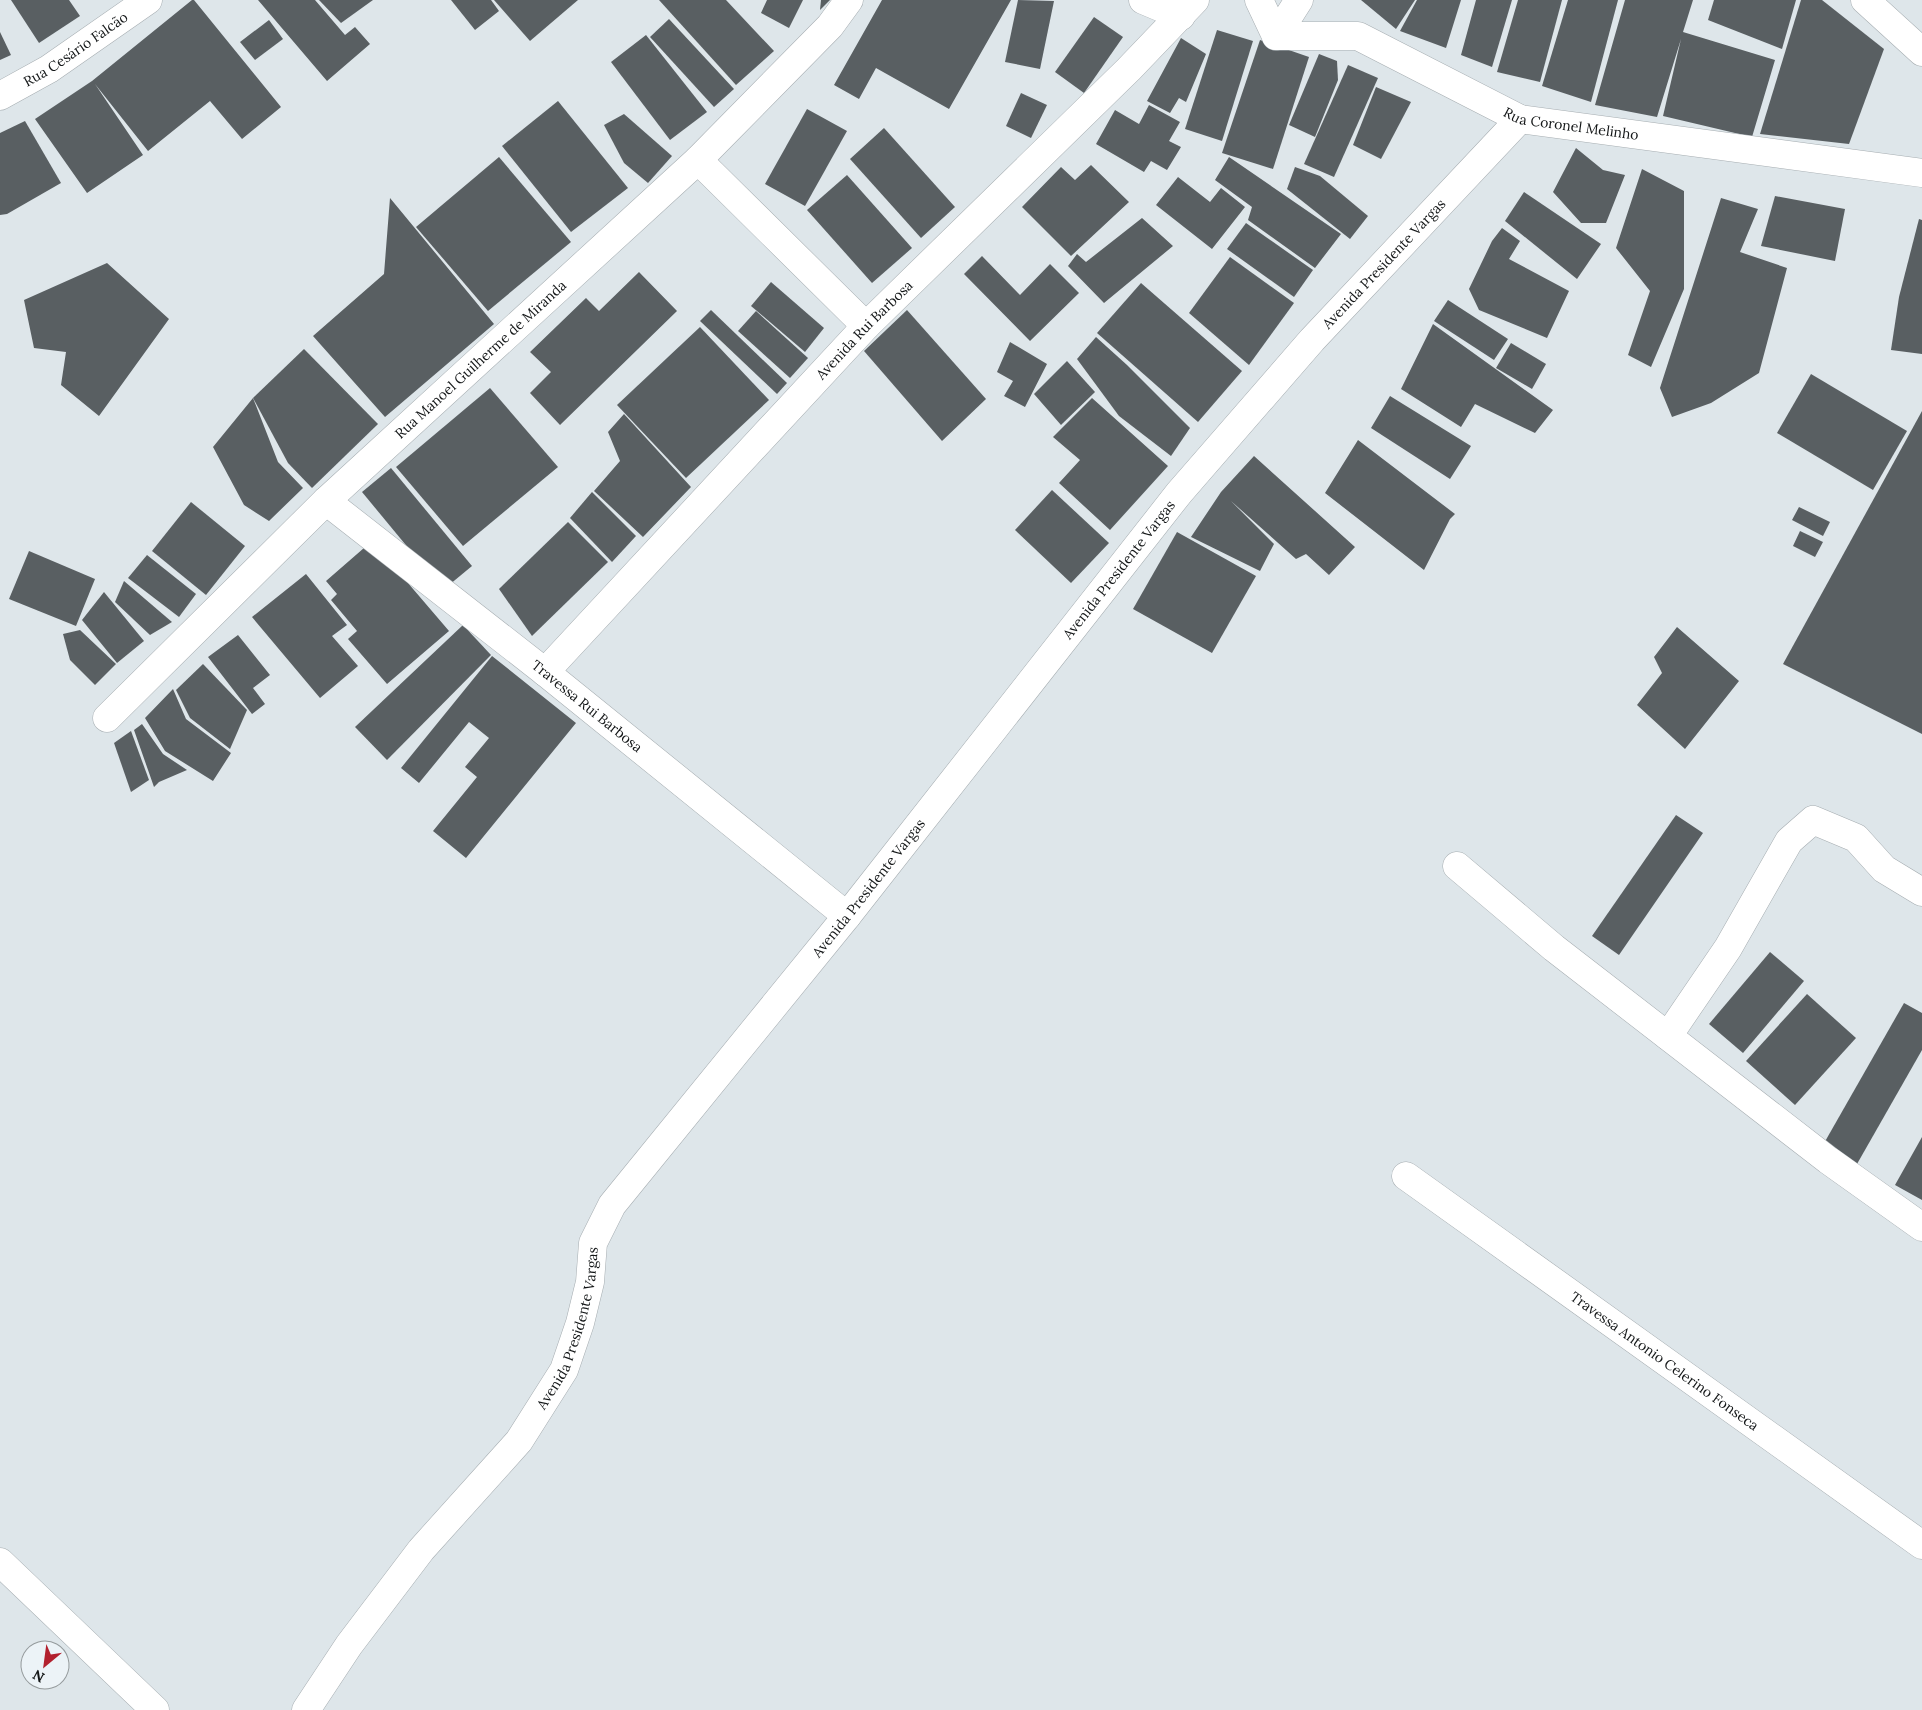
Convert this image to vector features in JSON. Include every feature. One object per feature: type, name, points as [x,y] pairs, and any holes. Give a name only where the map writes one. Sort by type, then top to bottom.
[{"type":"street","name":"Rua Cesário Falcão","points":[[0,96],[49,69],[148,0]]},
{"type":"street","name":"Rua Manoel Guilherme de Miranda","points":[[108,718],[326,501],[698,160],[830,26],[850,0]]},
{"type":"street","points":[[1143,0],[1188,8]]},
{"type":"street","points":[[1258,0],[1276,36]]},
{"type":"street","points":[[1276,36],[1299,0]]},
{"type":"street","points":[[1865,0],[1922,52]]},
{"type":"street","name":"Avenida Rui Barbosa","points":[[545,672],[866,326],[1122,76],[1188,8]]},
{"type":"street","name":"Rua Coronel Melinho","points":[[1276,36],[1358,36],[1520,119],[1922,173]]},
{"type":"street","name":"Avenida Presidente Vargas","points":[[306,1710],[349,1645],[420,1550],[518,1441],[564,1370],[580,1323],[590,1282],[593,1243],[612,1205],[846,916],[1179,493],[1312,340],[1520,119]]},
{"type":"street","points":[[698,160],[866,326]]},
{"type":"street","name":"Travessa Rui Barbosa","points":[[326,501],[545,672],[846,916]]},
{"type":"street","points":[[1668,1036],[1728,948],[1789,841],[1812,820],[1856,838],[1884,869],[1922,892]]},
{"type":"street","points":[[1457,866],[1554,948],[1828,1160],[1922,1227]]},
{"type":"street","name":"Travessa Antonio Celerino Fonseca","points":[[1406,1176],[1922,1544]]},
{"type":"street","points":[[0,1562],[154,1710]]},
{"type":"building","points":[[11,0],[69,0],[80,16],[39,43]]},
{"type":"building","points":[[194,0],[281,107],[242,139],[210,101],[148,151],[95,84],[143,155],[87,193],[35,119],[92,81]]},
{"type":"building","points":[[258,0],[315,0],[345,35],[355,27],[370,44],[327,81]]},
{"type":"building","points":[[319,0],[373,0],[341,23]]},
{"type":"building","points":[[451,0],[491,0],[499,11],[475,30]]},
{"type":"building","points":[[494,0],[578,0],[530,41]]},
{"type":"building","points":[[659,0],[726,0],[774,51],[736,85]]},
{"type":"building","points":[[767,0],[803,0],[789,28],[761,13]]},
{"type":"building","points":[[821,0],[830,0],[820,10]]},
{"type":"building","points":[[882,0],[1011,0],[949,109],[876,68],[859,99],[834,85]]},
{"type":"building","points":[[1018,0],[1054,1],[1040,69],[1005,62]]},
{"type":"building","points":[[1361,0],[1415,0],[1396,29]]},
{"type":"building","points":[[1417,0],[1461,0],[1446,48],[1400,31]]},
{"type":"building","points":[[1476,0],[1512,0],[1492,67],[1461,55]]},
{"type":"building","points":[[1518,0],[1562,0],[1540,82],[1497,72]]},
{"type":"building","points":[[1568,0],[1618,0],[1591,102],[1542,86]]},
{"type":"building","points":[[1625,0],[1693,0],[1683,32],[1775,60],[1752,137],[1663,116],[1681,39],[1657,117],[1595,105]]},
{"type":"building","points":[[1714,0],[1796,0],[1782,49],[1708,20]]},
{"type":"building","points":[[1801,0],[1822,0],[1884,49],[1849,144],[1760,134]]},
{"type":"building","points":[[1094,17],[1123,37],[1084,93],[1055,72]]},
{"type":"building","points":[[669,19],[734,89],[714,107],[650,37]]},
{"type":"building","points":[[269,20],[283,39],[255,60],[240,42]]},
{"type":"building","points":[[1217,30],[1253,41],[1222,141],[1185,129]]},
{"type":"building","points":[[0,32],[11,55],[0,60]]},
{"type":"building","points":[[646,35],[707,112],[670,140],[611,62]]},
{"type":"building","points":[[1181,38],[1206,54],[1186,102],[1179,98],[1170,113],[1147,101]]},
{"type":"building","points":[[1260,40],[1309,57],[1273,169],[1222,153]]},
{"type":"building","points":[[1319,54],[1337,61],[1338,80],[1315,137],[1289,125]]},
{"type":"building","points":[[1348,65],[1378,78],[1334,177],[1304,164]]},
{"type":"building","points":[[1376,87],[1411,102],[1381,159],[1353,145]]},
{"type":"building","points":[[1021,93],[1047,105],[1031,138],[1006,126]]},
{"type":"building","points":[[558,101],[628,188],[571,232],[502,146]]},
{"type":"building","points":[[1149,105],[1180,122],[1169,141],[1181,147],[1167,170],[1151,161],[1144,172],[1096,144],[1115,110],[1139,124]]},
{"type":"building","points":[[807,109],[847,131],[805,206],[765,184]]},
{"type":"building","points":[[624,114],[672,156],[648,183],[624,163],[604,125]]},
{"type":"building","points":[[25,121],[61,183],[7,214],[0,215],[0,133]]},
{"type":"building","points":[[884,128],[955,207],[921,238],[850,159]]},
{"type":"building","points":[[1576,148],[1603,170],[1625,175],[1606,223],[1581,223],[1553,192]]},
{"type":"building","points":[[499,157],[571,242],[488,311],[416,227]]},
{"type":"building","points":[[1229,157],[1341,234],[1315,268],[1248,220],[1252,207],[1215,180]]},
{"type":"building","points":[[1091,165],[1129,202],[1071,256],[1022,207],[1061,167],[1075,180]]},
{"type":"building","points":[[1295,167],[1320,176],[1368,216],[1350,239],[1287,189]]},
{"type":"building","points":[[1642,169],[1684,191],[1684,289],[1651,367],[1628,355],[1650,291],[1616,248]]},
{"type":"building","points":[[847,175],[912,248],[872,283],[807,210]]},
{"type":"building","points":[[1178,177],[1210,202],[1221,188],[1245,207],[1212,249],[1156,205]]},
{"type":"building","points":[[1524,192],[1601,244],[1577,279],[1505,221]]},
{"type":"building","points":[[1775,196],[1845,209],[1835,261],[1761,246]]},
{"type":"building","points":[[390,198],[494,324],[385,417],[313,336],[384,274]]},
{"type":"building","points":[[1721,198],[1758,209],[1740,252],[1787,268],[1759,373],[1711,403],[1672,417],[1660,388]]},
{"type":"building","points":[[1142,218],[1173,246],[1104,303],[1068,266],[1077,254],[1086,262]]},
{"type":"building","points":[[1919,219],[1922,220],[1922,354],[1891,350],[1899,297]]},
{"type":"building","points":[[1246,223],[1313,270],[1294,297],[1227,249]]},
{"type":"building","points":[[1502,228],[1520,241],[1509,259],[1569,291],[1547,338],[1479,310],[1469,289],[1492,241]]},
{"type":"building","points":[[982,256],[1020,295],[1050,264],[1079,293],[1030,341],[964,274]]},
{"type":"building","points":[[1230,257],[1294,303],[1249,365],[1189,313]]},
{"type":"building","points":[[107,263],[169,319],[99,416],[61,385],[66,352],[34,348],[24,300]]},
{"type":"building","points":[[639,272],[677,311],[560,425],[530,393],[551,372],[530,352],[586,298],[599,311]]},
{"type":"building","points":[[771,282],[824,328],[805,352],[751,306]]},
{"type":"building","points":[[1141,283],[1242,371],[1198,422],[1097,333]]},
{"type":"building","points":[[1448,300],[1508,339],[1494,360],[1434,321]]},
{"type":"building","points":[[711,310],[787,383],[777,394],[700,321]]},
{"type":"building","points":[[907,310],[986,399],[942,441],[864,351]]},
{"type":"building","points":[[756,311],[808,358],[790,378],[738,331]]},
{"type":"building","points":[[1433,324],[1553,410],[1535,433],[1475,404],[1461,427],[1401,389]]},
{"type":"building","points":[[700,327],[769,400],[686,478],[617,405]]},
{"type":"building","points":[[1096,337],[1190,428],[1171,456],[1119,416],[1077,359]]},
{"type":"building","points":[[1010,342],[1047,364],[1025,407],[1004,396],[1013,381],[997,372]]},
{"type":"building","points":[[1511,343],[1546,364],[1532,389],[1496,368]]},
{"type":"building","points":[[304,349],[378,424],[312,488],[288,463],[253,398]]},
{"type":"building","points":[[1067,361],[1095,392],[1061,425],[1034,394]]},
{"type":"building","points":[[1811,374],[1907,431],[1873,490],[1777,433]]},
{"type":"building","points":[[490,388],[558,467],[463,546],[396,467]]},
{"type":"building","points":[[1390,396],[1471,446],[1450,479],[1371,428]]},
{"type":"building","points":[[253,398],[278,462],[303,488],[269,521],[244,505],[213,447]]},
{"type":"building","points":[[1092,398],[1168,466],[1110,530],[1059,483],[1080,460],[1053,437]]},
{"type":"building","points":[[1922,411],[1922,734],[1783,664]]},
{"type":"building","points":[[624,414],[691,487],[643,537],[594,491],[620,461],[608,432]]},
{"type":"building","points":[[1358,440],[1455,514],[1450,519],[1424,570],[1325,493]]},
{"type":"building","points":[[1254,456],[1355,547],[1329,575],[1306,554],[1296,559],[1231,501],[1274,544],[1260,571],[1191,537],[1221,492]]},
{"type":"building","points":[[391,468],[472,566],[443,590],[362,492]]},
{"type":"building","points":[[1052,490],[1109,543],[1071,583],[1015,530]]},
{"type":"building","points":[[592,492],[636,536],[612,562],[570,518]]},
{"type":"building","points":[[191,502],[245,546],[206,595],[152,551]]},
{"type":"building","points":[[1799,507],[1830,522],[1823,536],[1792,520]]},
{"type":"building","points":[[568,522],[608,562],[532,636],[499,589]]},
{"type":"building","points":[[1800,531],[1823,542],[1815,557],[1793,546]]},
{"type":"building","points":[[1177,532],[1256,576],[1212,653],[1133,609]]},
{"type":"building","points":[[372,541],[449,631],[387,684],[348,639],[357,631],[331,600],[337,594],[326,581]]},
{"type":"building","points":[[29,551],[95,579],[76,626],[9,599]]},
{"type":"building","points":[[147,555],[196,594],[179,617],[128,578]]},
{"type":"building","points":[[306,574],[347,625],[332,636],[358,666],[320,698],[252,617]]},
{"type":"building","points":[[124,581],[172,622],[150,635],[115,602]]},
{"type":"building","points":[[104,592],[144,641],[117,663],[82,620]]},
{"type":"building","points":[[463,625],[491,655],[387,760],[355,727]]},
{"type":"building","points":[[1677,627],[1739,681],[1685,749],[1637,705],[1662,673],[1654,657]]},
{"type":"building","points":[[80,630],[116,664],[95,685],[70,660],[63,634]]},
{"type":"building","points":[[238,635],[270,675],[253,688],[265,704],[252,714],[208,657]]},
{"type":"building","points":[[492,656],[576,723],[466,858],[433,831],[477,777],[465,767],[489,738],[469,722],[419,783],[401,768]]},
{"type":"building","points":[[203,664],[247,710],[230,749],[190,718],[176,690]]},
{"type":"building","points":[[173,689],[186,719],[231,753],[213,781],[165,751],[145,718]]},
{"type":"building","points":[[142,724],[163,754],[187,770],[159,782],[154,787],[134,730]]},
{"type":"building","points":[[131,731],[149,780],[131,792],[114,743]]},
{"type":"building","points":[[1676,815],[1703,833],[1619,955],[1592,936]]},
{"type":"building","points":[[1770,952],[1804,981],[1743,1053],[1709,1024]]},
{"type":"building","points":[[1807,994],[1856,1038],[1795,1105],[1746,1061]]},
{"type":"building","points":[[1904,1003],[1922,1013],[1922,1050],[1857,1164],[1823,1145]]},
{"type":"building","points":[[1922,1137],[1922,1200],[1895,1185]]}]
